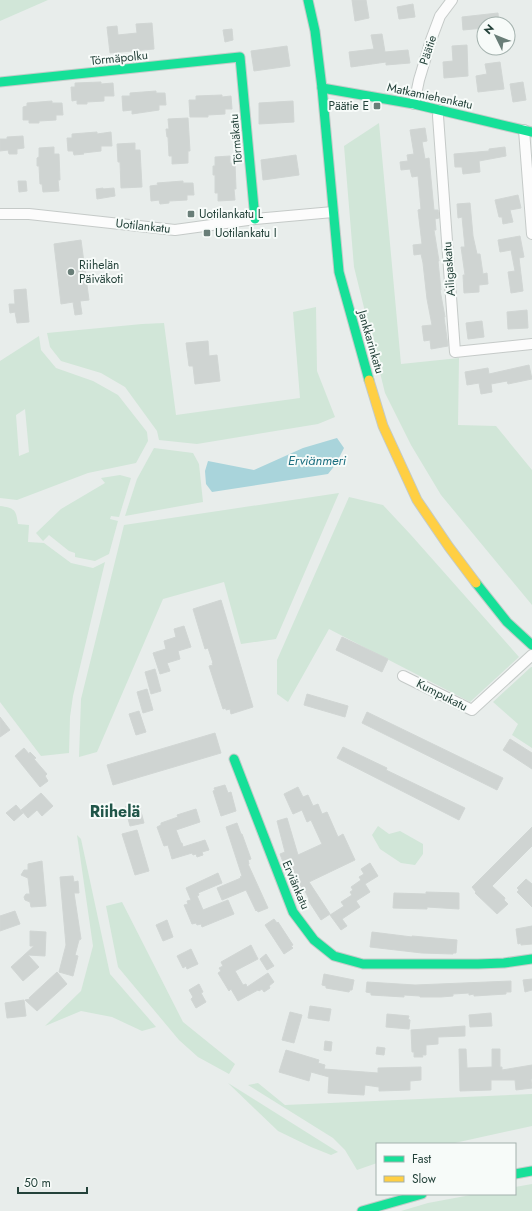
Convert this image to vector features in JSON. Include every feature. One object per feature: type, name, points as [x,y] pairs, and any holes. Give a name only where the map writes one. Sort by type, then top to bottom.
[{"type":"street","name":"Jankkarinkatu","points":[[308,0],[315,31],[322,88],[339,272],[383,426],[414,494],[453,553],[507,622],[532,645]]},
{"type":"street","name":"Päätie","points":[[414,104],[419,80],[431,40],[440,16],[452,0]]},
{"type":"street","name":"Törmäpolku","points":[[0,82],[240,57]]},
{"type":"street","name":"Törmäkatu","points":[[240,57],[255,219]]},
{"type":"street","name":"Matkamiehenkatu","points":[[322,88],[414,104],[528,131]]},
{"type":"street","name":"Ailigaskatu","points":[[439,110],[438,116],[455,352],[532,344]]},
{"type":"street","points":[[528,131],[532,234]]},
{"type":"street","name":"Uotilankatu","points":[[0,214],[30,214],[175,230],[255,219],[333,212]]},
{"type":"street","name":"Kumpukatu","points":[[403,676],[472,710],[532,655]]},
{"type":"street","name":"Erviänkatu","points":[[234,759],[292,912],[314,940],[334,956],[363,964],[478,964],[504,963],[532,959]]},
{"type":"street","points":[[516,1174],[532,1171]]},
{"type":"street","points":[[362,1211],[418,1195]]},
{"type":"green space","points":[[0,0],[48,0],[0,21]]},
{"type":"green space","points":[[379,123],[401,364],[459,358],[458,425],[496,426],[532,470],[532,605],[441,495],[411,445],[385,393],[354,267],[344,146]]},
{"type":"green space","points":[[316,307],[317,371],[335,417],[318,424],[197,444],[159,440],[157,431],[125,387],[101,373],[61,361],[50,347],[47,333],[164,323],[176,415],[300,398],[293,312]]},
{"type":"green space","points":[[39,336],[41,350],[56,368],[93,381],[118,395],[147,432],[148,441],[136,463],[88,473],[17,500],[0,498],[0,361]],"holes":[[[25,409],[29,452],[19,456],[16,415]]]},
{"type":"green space","points":[[154,448],[193,453],[199,464],[203,502],[125,516],[137,479]]},
{"type":"green space","points":[[120,475],[131,478],[119,517],[111,516],[110,519],[118,521],[109,554],[95,561],[75,557],[75,553],[69,551],[49,535],[43,541],[36,533],[61,509],[105,483],[101,478]]},
{"type":"green space","points":[[339,493],[276,639],[241,644],[224,582],[163,599],[97,752],[79,757],[81,699],[124,525]]},
{"type":"green space","points":[[349,497],[383,505],[519,657],[470,702],[329,629],[288,702],[277,694],[277,660]]},
{"type":"green space","points":[[0,506],[14,510],[18,524],[29,525],[28,542],[44,543],[71,563],[93,568],[105,562],[73,696],[70,717],[69,753],[41,756],[0,702]]},
{"type":"green space","points":[[531,667],[532,748],[512,735],[518,724],[493,702]]},
{"type":"green space","points":[[378,826],[389,834],[400,831],[423,844],[423,854],[415,865],[401,863],[380,849],[372,835]]},
{"type":"green space","points":[[77,835],[81,839],[110,974],[156,1027],[142,1031],[112,1017],[81,1011],[45,1026],[81,991],[93,946]]},
{"type":"green space","points":[[122,902],[183,1022],[235,1064],[229,1074],[198,1057],[179,1040],[118,967],[106,906]]},
{"type":"green space","points":[[228,1083],[338,1152],[331,1155],[278,1131]]},
{"type":"green space","points":[[258,1083],[285,1105],[532,1094],[532,1126],[455,1143],[376,1143],[376,1163],[357,1170],[345,1150],[333,1138],[248,1085]]},
{"type":"green space","points":[[532,1184],[532,1211],[401,1211],[428,1203],[471,1195],[516,1195],[516,1187]]},
{"type":"water","name":"Erviänmeri","points":[[337,438],[344,448],[336,464],[328,474],[212,492],[206,484],[205,471],[208,461],[254,470],[303,448]]},
{"type":"building","points":[[352,0],[366,0],[369,18],[355,21]]},
{"type":"building","points":[[413,4],[415,17],[399,19],[397,7]]},
{"type":"building","points":[[498,13],[498,16],[476,16],[476,29],[463,30],[462,17]]},
{"type":"building","points":[[152,23],[154,49],[110,53],[107,27],[117,26],[118,35],[137,33],[136,24]]},
{"type":"building","points":[[232,29],[233,40],[225,42],[223,30]]},
{"type":"building","points":[[382,34],[385,52],[408,50],[410,63],[386,65],[386,62],[351,67],[349,52],[374,49],[371,35]]},
{"type":"building","points":[[467,45],[468,76],[444,78],[443,62],[453,61],[452,46]]},
{"type":"building","points":[[287,46],[290,66],[254,71],[251,51]]},
{"type":"building","points":[[500,62],[504,89],[478,92],[476,76],[487,74],[485,64]]},
{"type":"building","points":[[101,82],[101,84],[113,83],[114,96],[104,96],[104,101],[87,102],[87,104],[77,104],[77,100],[72,101],[71,87],[75,87],[75,83]]},
{"type":"building","points":[[523,82],[526,100],[513,102],[510,84]]},
{"type":"building","points":[[156,91],[156,93],[165,93],[166,105],[159,105],[159,110],[132,114],[132,110],[123,111],[122,96],[130,96],[130,93]]},
{"type":"building","points":[[222,95],[222,97],[231,96],[232,109],[225,109],[225,114],[208,115],[208,117],[190,117],[189,100],[196,100],[196,96]]},
{"type":"building","points":[[52,101],[52,103],[62,103],[63,115],[56,115],[56,120],[29,123],[29,120],[23,120],[23,107],[27,106],[27,103]]},
{"type":"building","points":[[293,101],[294,122],[259,124],[259,103]]},
{"type":"building","points":[[188,118],[190,151],[188,151],[188,163],[172,164],[172,156],[169,156],[166,129],[169,129],[168,119]]},
{"type":"building","points":[[425,128],[427,141],[422,142],[425,159],[429,158],[434,210],[438,210],[439,217],[435,219],[436,230],[434,230],[439,261],[440,290],[448,346],[431,349],[430,340],[424,341],[422,326],[432,325],[427,299],[423,263],[421,254],[414,255],[413,245],[422,244],[418,210],[421,209],[418,176],[412,177],[410,169],[401,170],[400,162],[408,161],[407,155],[414,154],[410,130]]},
{"type":"building","points":[[97,132],[97,134],[111,132],[112,146],[101,146],[101,151],[83,153],[84,154],[74,155],[73,151],[68,151],[67,138],[72,138],[72,134]]},
{"type":"building","points":[[23,136],[24,148],[17,149],[17,154],[9,154],[8,150],[0,151],[0,139]]},
{"type":"building","points":[[135,143],[135,150],[140,150],[142,187],[121,188],[120,162],[118,162],[117,144]]},
{"type":"building","points":[[54,147],[54,154],[59,154],[59,191],[43,192],[42,184],[40,184],[39,166],[37,166],[39,148]]},
{"type":"building","points":[[505,147],[506,156],[479,161],[480,172],[463,174],[462,167],[455,167],[454,154],[489,151],[489,149]]},
{"type":"building","points":[[296,155],[299,175],[263,180],[261,160]]},
{"type":"building","points":[[230,156],[230,163],[235,163],[235,200],[218,201],[218,193],[215,193],[215,175],[213,175],[215,157]]},
{"type":"building","points":[[18,181],[26,181],[27,191],[19,192]]},
{"type":"building","points":[[183,181],[183,183],[193,183],[194,195],[187,195],[187,200],[169,201],[169,203],[160,204],[159,200],[151,201],[150,186],[158,185],[157,183]]},
{"type":"building","points":[[114,188],[115,196],[97,199],[96,189]]},
{"type":"building","points":[[518,195],[521,208],[510,210],[513,222],[503,224],[502,217],[499,217],[495,200]]},
{"type":"building","points":[[470,203],[473,236],[477,254],[480,254],[483,274],[487,273],[488,284],[479,285],[479,292],[464,293],[463,275],[465,275],[461,247],[465,247],[462,217],[458,218],[457,204]]},
{"type":"building","points":[[520,236],[524,257],[519,258],[523,291],[511,293],[508,272],[515,271],[511,250],[500,252],[498,240]]},
{"type":"building","name":"Riihelän Päiväkoti","points":[[81,240],[89,300],[80,301],[82,314],[75,315],[73,302],[61,304],[54,244]]},
{"type":"building","points":[[26,289],[29,322],[17,323],[15,312],[10,313],[9,304],[15,304],[14,290]]},
{"type":"building","points":[[527,310],[528,328],[508,329],[507,312]]},
{"type":"building","points":[[482,321],[484,337],[468,339],[466,323]]},
{"type":"building","points":[[208,341],[209,356],[217,355],[220,381],[195,384],[193,366],[189,366],[186,343]]},
{"type":"building","points":[[529,365],[532,379],[508,384],[507,381],[491,384],[492,392],[481,394],[479,383],[467,385],[465,372],[488,368],[489,374]]},
{"type":"building","points":[[221,600],[253,707],[231,714],[230,709],[223,709],[209,666],[213,665],[213,663],[208,648],[205,649],[193,609]]},
{"type":"building","points":[[184,626],[191,647],[178,651],[180,659],[167,663],[170,671],[160,674],[153,653],[166,649],[164,641],[176,637],[174,629]]},
{"type":"building","points":[[342,637],[388,659],[382,672],[336,650]]},
{"type":"building","points":[[155,669],[161,691],[151,694],[145,672]]},
{"type":"building","points":[[147,689],[153,710],[143,713],[137,692]]},
{"type":"building","points":[[307,694],[348,706],[345,717],[304,705]]},
{"type":"building","points":[[139,711],[146,732],[136,735],[129,714]]},
{"type":"building","points":[[367,712],[503,778],[497,790],[362,723]]},
{"type":"building","points":[[0,717],[10,730],[0,737]]},
{"type":"building","points":[[215,733],[221,753],[113,785],[107,765]]},
{"type":"building","points":[[510,739],[532,753],[532,769],[503,750]]},
{"type":"building","points":[[343,747],[387,768],[386,770],[465,808],[459,820],[337,758]]},
{"type":"building","points":[[24,748],[29,754],[30,752],[36,758],[34,759],[47,774],[45,776],[48,781],[40,787],[15,756]]},
{"type":"building","points":[[225,785],[228,793],[231,792],[236,811],[221,816],[213,791],[215,790],[214,788]]},
{"type":"building","points":[[298,787],[303,797],[308,795],[313,806],[318,804],[322,814],[327,812],[338,837],[343,834],[355,860],[309,882],[330,914],[321,920],[308,900],[309,899],[305,891],[296,895],[293,888],[300,885],[288,860],[283,862],[280,854],[285,852],[277,821],[287,818],[298,855],[322,844],[311,820],[307,822],[302,810],[293,814],[284,794]]},
{"type":"building","points":[[41,793],[53,806],[42,816],[37,810],[28,818],[21,810]]},
{"type":"building","points":[[139,804],[144,823],[130,826],[125,807]]},
{"type":"building","points":[[16,805],[23,813],[14,821],[6,813]]},
{"type":"building","points":[[196,809],[200,822],[176,830],[183,847],[205,840],[209,850],[202,852],[203,855],[197,857],[196,854],[193,855],[192,853],[172,859],[168,845],[164,846],[157,827],[161,825],[161,823],[178,817],[177,815]]},
{"type":"building","points":[[237,823],[251,859],[248,860],[248,864],[268,908],[258,912],[257,910],[256,911],[246,890],[222,900],[217,888],[241,878],[240,877],[242,876],[226,827]]},
{"type":"building","points":[[532,827],[532,846],[492,886],[505,898],[504,900],[508,904],[497,914],[475,893],[476,892],[472,887]]},
{"type":"building","points":[[137,830],[149,871],[135,875],[122,834]]},
{"type":"building","points":[[42,861],[46,906],[31,907],[30,902],[25,900],[24,897],[26,894],[30,894],[28,878],[21,875],[24,870],[28,870],[28,864]]},
{"type":"building","points":[[370,863],[378,876],[365,884],[370,892],[356,901],[360,907],[342,919],[347,926],[341,930],[330,915],[344,906],[341,902],[352,895],[350,892],[353,890],[351,887],[361,880],[359,877],[364,874],[361,869]]},
{"type":"building","points":[[218,873],[222,883],[198,893],[199,895],[197,896],[203,910],[228,900],[234,914],[202,927],[201,924],[192,924],[184,905],[188,904],[187,901],[191,900],[186,888]]},
{"type":"building","points":[[73,876],[74,882],[78,881],[79,893],[74,893],[81,939],[79,940],[75,955],[78,956],[73,976],[59,972],[66,945],[60,877]]},
{"type":"building","points":[[526,879],[532,884],[532,907],[517,892],[519,890],[517,888]]},
{"type":"building","points":[[426,892],[459,893],[459,909],[427,907],[427,909],[393,908],[394,893],[426,894]]},
{"type":"building","points":[[15,911],[20,924],[0,931],[0,916]]},
{"type":"building","points":[[274,919],[277,923],[278,922],[293,945],[291,946],[293,948],[284,954],[265,925]]},
{"type":"building","points":[[167,920],[173,937],[163,941],[156,925]]},
{"type":"building","points":[[532,926],[532,944],[518,944],[516,929]]},
{"type":"building","points":[[30,931],[46,932],[45,956],[28,955],[39,967],[23,981],[11,967],[34,946],[30,946]]},
{"type":"building","points":[[372,932],[412,937],[457,940],[456,953],[422,953],[370,947]]},
{"type":"building","points":[[251,945],[258,959],[235,971],[243,985],[246,984],[247,987],[268,973],[274,982],[269,986],[270,988],[264,992],[262,989],[259,991],[258,990],[238,1001],[231,989],[229,991],[218,973],[221,971],[219,968],[223,966],[221,962]]},
{"type":"building","points":[[191,949],[198,964],[187,969],[186,966],[183,968],[177,956]]},
{"type":"building","points":[[266,954],[274,966],[267,970],[260,959]]},
{"type":"building","points":[[57,972],[67,984],[37,1011],[25,1000],[30,999],[29,998]]},
{"type":"building","points":[[324,974],[354,980],[352,990],[349,992],[326,988],[326,986],[322,985]]},
{"type":"building","points":[[532,979],[532,990],[525,992],[523,980]]},
{"type":"building","points":[[511,981],[511,992],[506,992],[506,994],[474,996],[474,994],[469,995],[469,993],[453,994],[453,996],[441,997],[404,995],[404,997],[371,995],[371,993],[366,992],[367,982],[415,985]]},
{"type":"building","points":[[199,984],[203,992],[201,993],[206,1002],[196,1008],[191,999],[193,997],[189,990]]},
{"type":"building","points":[[24,1000],[26,1016],[7,1018],[5,1003]]},
{"type":"building","points":[[310,1006],[331,1009],[329,1021],[308,1018]]},
{"type":"building","points":[[290,1012],[302,1015],[294,1043],[282,1040]]},
{"type":"building","points":[[491,1013],[492,1026],[470,1027],[469,1015]]},
{"type":"building","points":[[387,1014],[409,1016],[409,1029],[386,1027]]},
{"type":"building","points":[[465,1026],[465,1036],[438,1037],[438,1044],[426,1045],[426,1055],[422,1055],[423,1057],[414,1057],[414,1052],[412,1052],[411,1030]]},
{"type":"building","points":[[325,1041],[332,1042],[331,1051],[324,1050]]},
{"type":"building","points":[[377,1047],[385,1048],[384,1055],[376,1054]]},
{"type":"building","points":[[459,1049],[466,1049],[467,1068],[492,1067],[492,1049],[500,1049],[500,1067],[502,1067],[502,1070],[532,1065],[532,1088],[516,1090],[515,1080],[491,1080],[491,1090],[460,1091]]},
{"type":"building","points":[[286,1050],[319,1060],[318,1063],[325,1065],[324,1069],[378,1073],[378,1068],[421,1067],[421,1080],[410,1081],[410,1090],[379,1091],[379,1087],[365,1085],[364,1095],[328,1093],[329,1077],[311,1072],[309,1081],[279,1072]]},
{"type":"traffic: fast","points":[[308,0],[315,31],[322,88],[339,272],[369,380]]},
{"type":"traffic: fast","points":[[0,82],[240,57],[255,219]]},
{"type":"traffic: fast","points":[[322,88],[414,104],[532,132]]},
{"type":"traffic: fast","points":[[476,583],[507,622],[532,645]]},
{"type":"traffic: fast","points":[[234,759],[293,912],[314,940],[334,956],[363,964],[478,964],[504,963],[532,959]]},
{"type":"traffic: fast","points":[[516,1174],[532,1171]]},
{"type":"traffic: fast","points":[[362,1211],[418,1195]]},
{"type":"traffic: slow","points":[[369,380],[383,426],[417,500],[476,583]]},
{"type":"place","name":"Päätie E","points":[[377,106]]},
{"type":"place","name":"Uotilankatu L","points":[[191,214]]},
{"type":"place","name":"Uotilankatu I","points":[[207,233]]},
{"type":"place","name":"Riihelän Päiväkoti","points":[[71,272]]},
{"type":"district","name":"Riihelä","points":[[115,811]]}]
